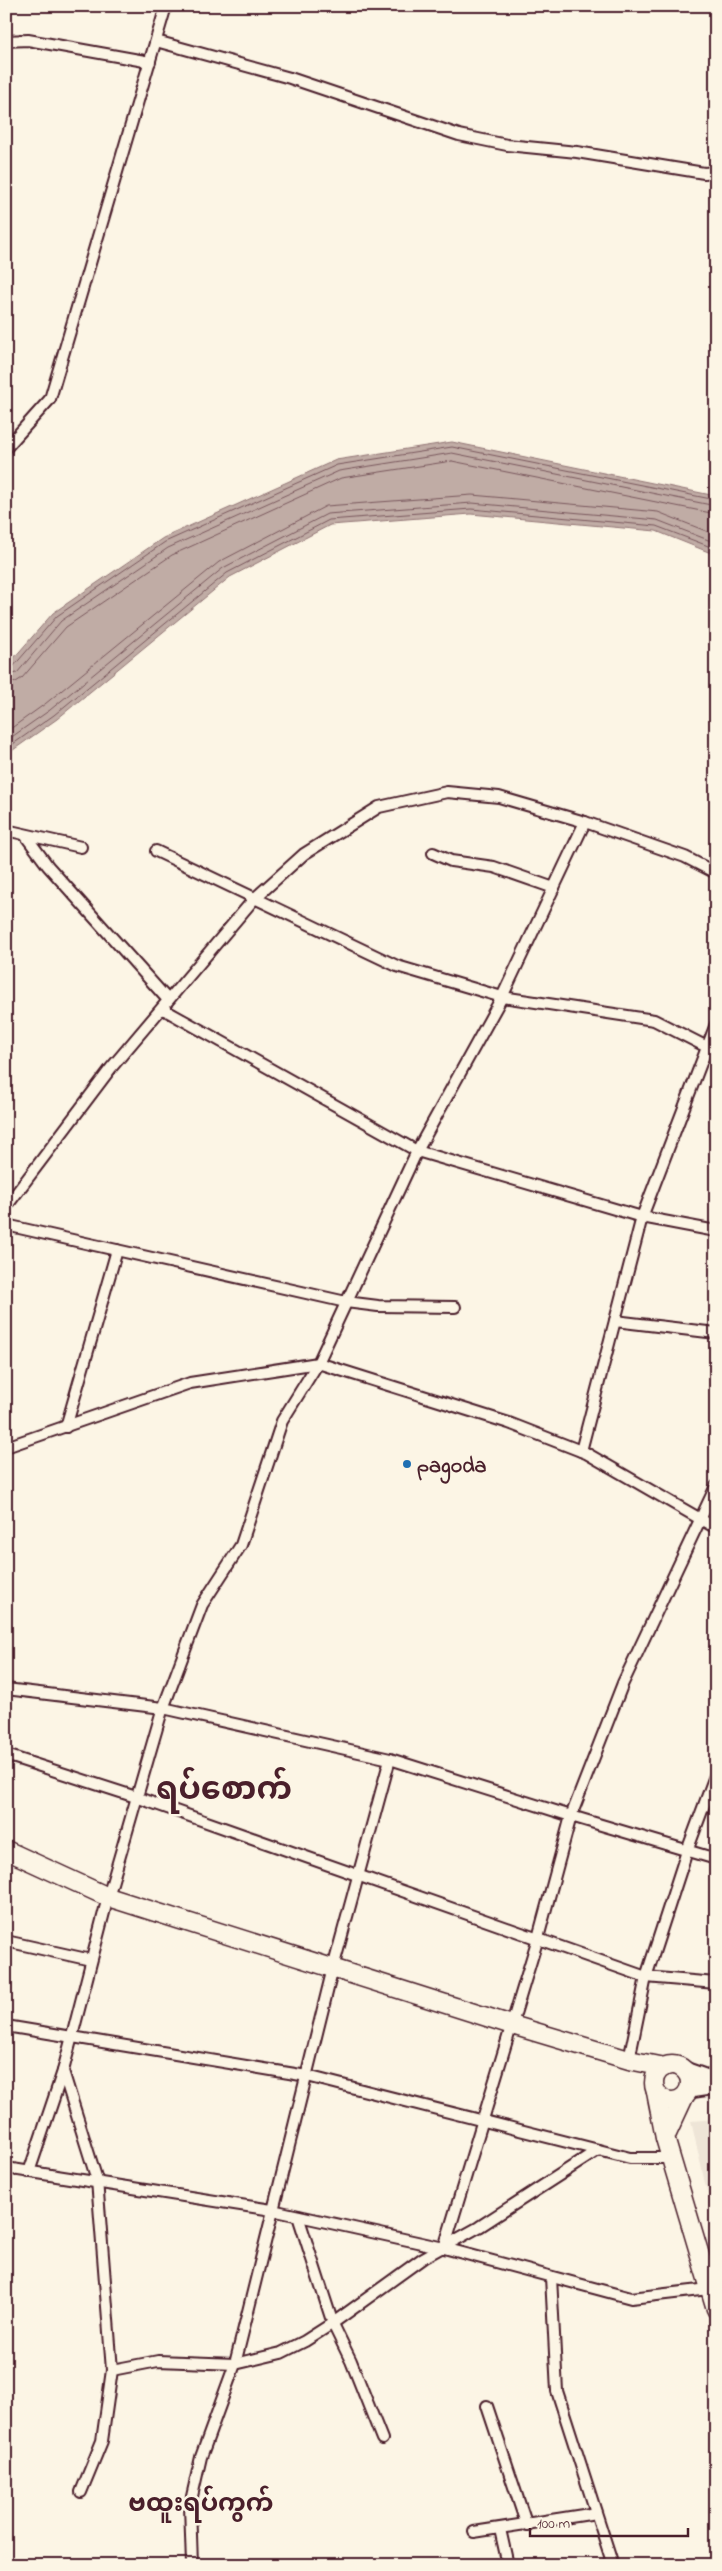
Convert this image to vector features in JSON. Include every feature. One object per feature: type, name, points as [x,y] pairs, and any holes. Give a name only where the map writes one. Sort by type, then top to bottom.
[{"type":"highway","points":[[6,1850],[108,1897],[512,2025],[629,2060],[664,2067],[675,2065],[685,2070],[690,2080],[687,2094],[664,2138]]},
{"type":"highway","points":[[629,2060],[655,2087],[662,2098],[669,2101],[687,2094]]},
{"type":"highway","points":[[664,2067],[656,2073],[655,2087],[664,2138],[716,2309]]},
{"type":"main road","points":[[685,2070],[716,2081]]},
{"type":"main road","points":[[687,2094],[716,2086]]},
{"type":"street","points":[[6,448],[50,399],[166,6]]},
{"type":"street","points":[[6,41],[28,40],[150,62]]},
{"type":"street","points":[[156,41],[290,78],[459,135],[507,145],[577,152],[704,173],[716,172]]},
{"type":"street","points":[[6,1207],[111,1068],[254,899],[304,854],[379,808],[447,792],[499,797],[585,822],[685,857],[716,873]]},
{"type":"street","points":[[29,2172],[64,2071],[108,1897],[163,1708],[202,1605],[241,1545],[282,1420],[318,1363],[417,1151],[502,997],[585,822]]},
{"type":"street","points":[[6,830],[81,847]]},
{"type":"street","points":[[25,835],[48,866],[165,1004],[417,1151],[642,1217],[716,1231]]},
{"type":"street","points":[[156,851],[397,966],[502,997],[654,1020],[707,1047],[716,1056]]},
{"type":"street","points":[[433,853],[451,860],[494,867],[554,888]]},
{"type":"street","points":[[581,1451],[642,1217],[716,1024]]},
{"type":"street","points":[[6,1226],[346,1302],[378,1306],[455,1307]]},
{"type":"street","points":[[66,1427],[117,1250]]},
{"type":"street","points":[[616,1321],[716,1333]]},
{"type":"street","points":[[6,1448],[190,1382],[318,1363],[510,1423],[581,1451],[716,1528]]},
{"type":"street","points":[[444,2248],[538,1938],[570,1816],[623,1684],[702,1520],[716,1486]]},
{"type":"street","points":[[6,1689],[163,1708],[390,1759],[570,1816],[716,1859]]},
{"type":"street","points":[[6,1755],[136,1797],[646,1977],[716,1983]]},
{"type":"street","points":[[192,2565],[190,2505],[201,2456],[235,2364],[333,1968],[390,1759]]},
{"type":"street","points":[[629,2060],[646,1977],[687,1851],[716,1773]]},
{"type":"street","points":[[6,1941],[91,1960]]},
{"type":"street","points":[[6,2026],[307,2076],[630,2158],[670,2158]]},
{"type":"street","points":[[64,2071],[97,2180],[112,2370],[102,2441],[81,2492]]},
{"type":"street","points":[[112,2370],[158,2361],[235,2364],[281,2353],[333,2324],[423,2258],[444,2248],[598,2150]]},
{"type":"street","points":[[6,2168],[97,2180],[272,2210],[444,2248],[630,2298],[710,2289]]},
{"type":"street","points":[[298,2216],[333,2324],[351,2361],[382,2439]]},
{"type":"street","points":[[551,2277],[557,2390],[613,2565]]},
{"type":"street","points":[[486,2406],[527,2526]]},
{"type":"street","points":[[474,2532],[527,2526],[596,2513]]},
{"type":"street","points":[[500,2529],[508,2565]]},
{"type":"shaded area","points":[[716,2119],[716,2232],[691,2121]]},
{"type":"water","points":[[452,442],[716,496],[716,555],[656,531],[471,514],[330,525],[230,577],[57,719],[6,755],[6,667],[53,613],[163,538],[336,460]]},
{"type":"place","name":"pagoda","points":[[407,1464]]},
{"type":"district","name":"ရပ်စောက်","points":[[224,1788]]},
{"type":"district","name":"ဗထူးရပ်ကွက်","points":[[201,2502]]}]
